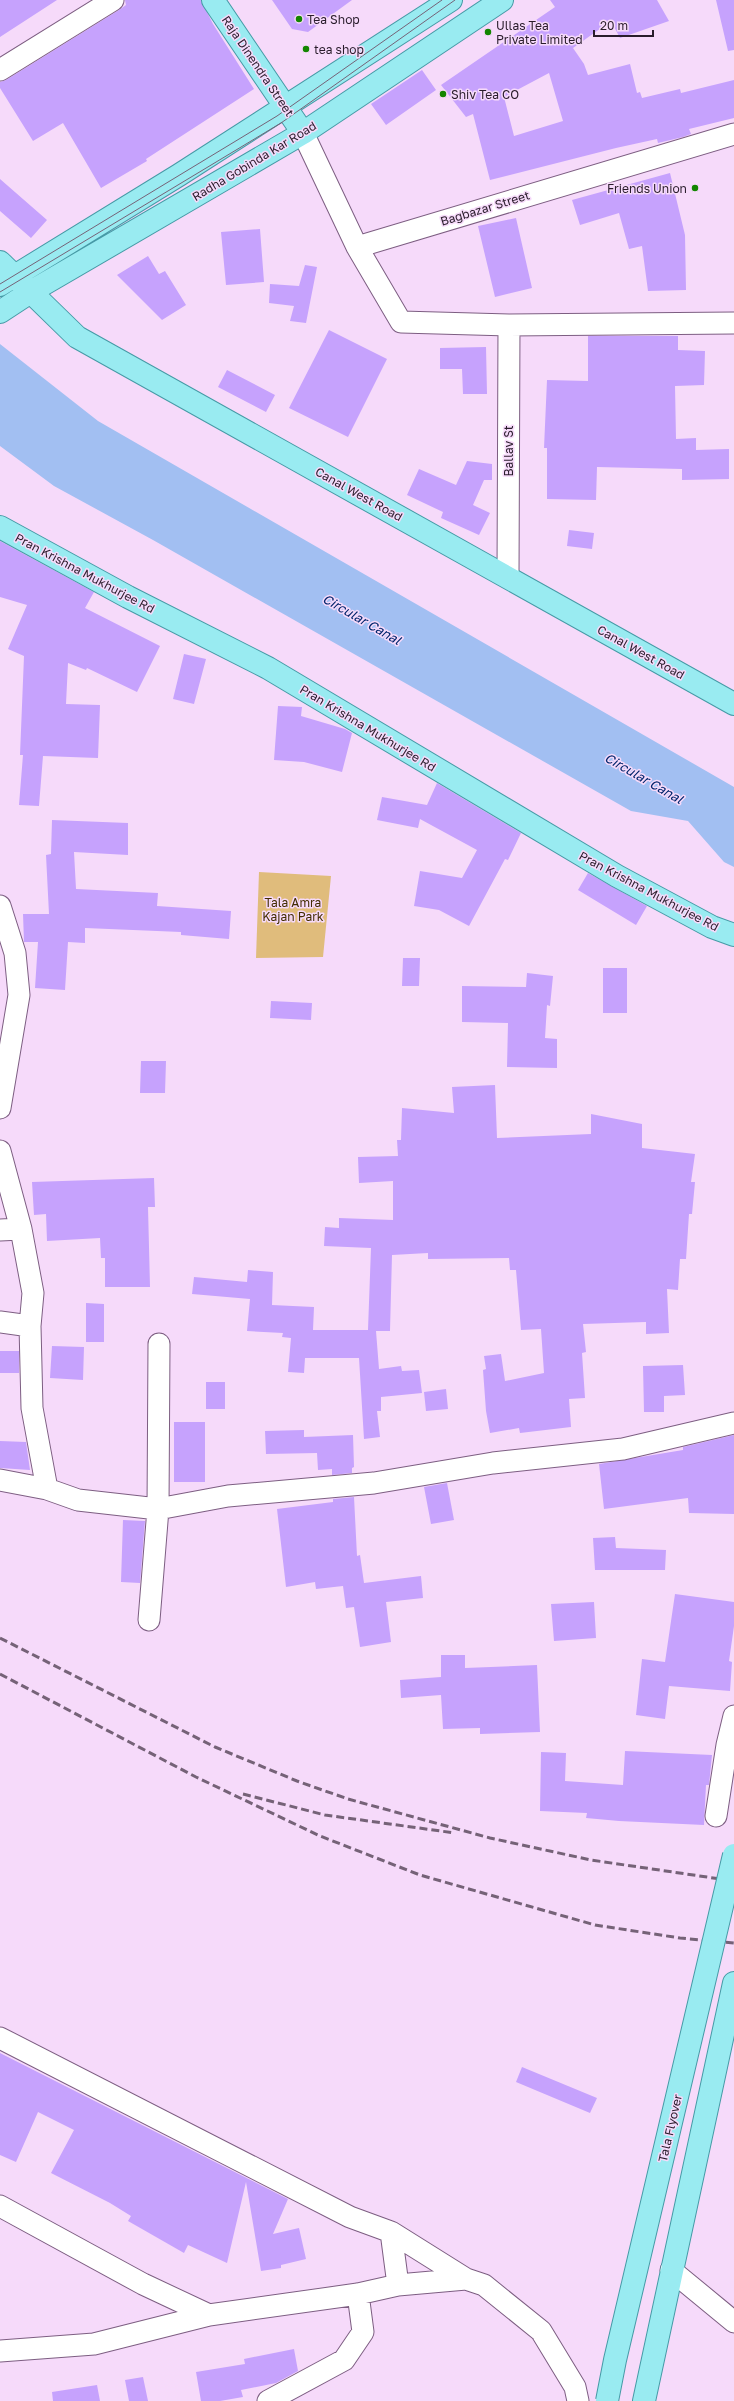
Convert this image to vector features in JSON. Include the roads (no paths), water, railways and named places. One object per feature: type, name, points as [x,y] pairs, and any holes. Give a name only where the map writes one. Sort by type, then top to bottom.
[{"type":"main road","name":"Raja Dinendra Street","points":[[213,0],[303,133]]},
{"type":"main road","points":[[5,274],[179,175],[285,105],[451,0]]},
{"type":"main road","name":"Radha Gobinda Kar Road","points":[[5,309],[32,291],[303,133],[502,0]]},
{"type":"main road","name":"Canal West Road","points":[[5,274],[32,291],[77,337],[734,704]]},
{"type":"main road","name":"Pran Krishna Mukhurjee Rd","points":[[0,527],[128,597],[268,668],[617,876],[712,926],[734,935]]},
{"type":"main road","name":"Tala Flyover","points":[[607,2401],[615,2360],[734,1855]]},
{"type":"main road","points":[[644,2401],[734,1983]]},
{"type":"street","points":[[0,70],[113,0]]},
{"type":"street","points":[[303,133],[357,247],[401,322],[509,324],[734,323]]},
{"type":"street","name":"Bagbazar Street","points":[[357,247],[734,134]]},
{"type":"street","name":"Ballav St","points":[[508,577],[509,324]]},
{"type":"street","points":[[0,906],[16,953],[19,995],[0,1108]]},
{"type":"street","points":[[0,1151],[21,1229],[33,1293],[30,1326],[32,1408],[46,1489]]},
{"type":"street","points":[[0,1230],[21,1229]]},
{"type":"street","points":[[0,1322],[30,1326]]},
{"type":"street","points":[[149,1620],[158,1509],[159,1344]]},
{"type":"street","points":[[0,1480],[46,1489],[78,1500],[158,1509],[228,1496],[374,1483],[493,1463],[623,1448],[734,1423]]},
{"type":"street","points":[[716,1816],[727,1745],[734,1716]]},
{"type":"street","points":[[0,2038],[350,2217],[391,2232],[466,2279],[484,2285],[541,2331],[575,2387],[578,2401]]},
{"type":"street","points":[[0,2206],[143,2284],[209,2315]]},
{"type":"street","points":[[391,2232],[398,2285]]},
{"type":"street","points":[[671,2270],[734,2322]]},
{"type":"street","points":[[0,2351],[94,2344],[209,2315],[358,2294],[398,2285],[466,2279]]},
{"type":"street","points":[[268,2401],[344,2360],[363,2332],[358,2294]]},
{"type":"water","name":"Circular Canal","points":[[0,344],[98,421],[734,787],[734,867],[724,862],[688,821],[631,811],[153,540],[54,486],[0,446]]},
{"type":"tram line","points":[[0,284],[277,116],[442,0]]},
{"type":"tram line","points":[[0,292],[281,123],[455,0]]},
{"type":"railway","points":[[0,1638],[215,1747],[297,1781],[348,1799],[490,1838],[591,1860],[734,1881]]},
{"type":"railway","points":[[0,1674],[196,1777],[320,1836],[420,1875],[595,1925],[680,1938],[734,1943]]},
{"type":"railway","points":[[243,1794],[325,1815],[455,1833]]},
{"type":"place","name":"Tea Shop","points":[[299,19]]},
{"type":"place","name":"Ullas Tea Private Limited","points":[[488,32]]},
{"type":"place","name":"tea shop","points":[[306,49]]},
{"type":"place","name":"Shiv Tea CO","points":[[443,94]]},
{"type":"place","name":"Friends Union","points":[[695,188]]},
{"type":"park label","name":"Tala Amra Kajan Park","points":[[293,909]]}]
